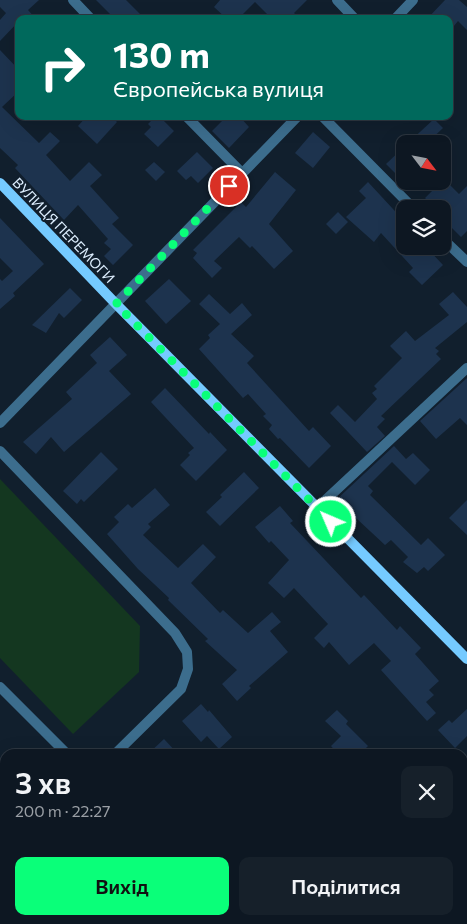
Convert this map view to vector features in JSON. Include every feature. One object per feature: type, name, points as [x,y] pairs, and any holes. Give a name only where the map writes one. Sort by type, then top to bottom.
[{"type":"street","points":[[72,0],[87,15]]},
{"type":"street","points":[[337,0],[351,15]]},
{"type":"street","points":[[399,15],[413,0]]},
{"type":"street","points":[[190,120],[242,173]]},
{"type":"street","points":[[0,423],[294,120]]},
{"type":"street","points":[[326,120],[405,200]]},
{"type":"street","name":"ВУЛИЦЯ ПЕРЕМОГИ","points":[[0,183],[116,304],[467,659]]},
{"type":"street","points":[[451,247],[467,262]]},
{"type":"street","points":[[317,508],[467,368]]},
{"type":"street","points":[[0,451],[175,633],[187,652],[188,670],[181,688],[120,749]]},
{"type":"street","points":[[0,686],[62,749]]},
{"type":"green space","points":[[0,479],[140,626],[139,672],[73,734],[0,658]]},
{"type":"building","points":[[0,0],[39,0],[28,10],[32,15],[15,15],[15,25],[0,41],[0,20],[6,13],[0,7]]},
{"type":"building","points":[[96,0],[126,0],[141,15],[111,15]]},
{"type":"building","points":[[220,0],[307,0],[294,13],[296,15],[268,15],[255,2],[242,15],[223,15],[214,7]]},
{"type":"building","points":[[445,0],[459,0],[467,7],[467,30],[458,21],[453,27],[453,15],[431,15]]},
{"type":"building","points":[[0,50],[15,66],[15,95],[2,107],[39,143],[50,132],[60,141],[46,155],[70,181],[89,162],[102,175],[90,186],[119,218],[112,224],[133,245],[113,265],[104,256],[111,249],[104,243],[108,239],[78,205],[64,220],[15,168],[18,165],[0,148]]},
{"type":"building","points":[[83,120],[115,120],[117,122],[97,144],[78,126]]},
{"type":"building","points":[[152,120],[163,120],[174,131],[158,147],[144,134],[151,127],[148,124]]},
{"type":"building","points":[[223,120],[243,120],[249,127],[229,148],[212,131]]},
{"type":"building","points":[[433,120],[443,128],[436,135],[417,135]]},
{"type":"building","points":[[313,132],[330,147],[313,168],[295,153]]},
{"type":"building","points":[[197,152],[213,168],[198,183],[191,176],[186,180],[177,171]]},
{"type":"building","points":[[396,155],[395,173],[386,164]]},
{"type":"building","points":[[154,162],[165,172],[156,181],[145,170]]},
{"type":"building","points":[[275,172],[296,190],[269,224],[293,251],[274,269],[252,246],[250,248],[239,237],[214,261],[222,268],[212,278],[193,258],[197,253],[193,250],[241,202],[246,207]]},
{"type":"building","points":[[368,182],[396,212],[396,249],[381,233],[374,242],[346,217],[366,198],[359,191]]},
{"type":"building","points":[[451,186],[459,194],[467,186],[467,231],[461,237],[451,227],[451,200],[427,200],[425,198],[433,190],[451,190]]},
{"type":"building","points":[[338,212],[348,222],[336,234],[326,224]]},
{"type":"building","points":[[0,218],[44,264],[13,293],[15,296],[0,309],[0,279],[2,281],[13,271],[0,258]]},
{"type":"building","points":[[401,255],[434,255],[443,265],[422,285],[409,272],[413,268]]},
{"type":"building","points":[[169,279],[191,301],[166,324],[145,301]]},
{"type":"building","points":[[70,288],[82,300],[64,318],[59,313],[46,333],[32,325]]},
{"type":"building","points":[[453,292],[467,307],[467,322],[435,348],[439,351],[436,354],[441,359],[381,416],[385,419],[377,427],[385,436],[367,452],[330,413],[338,405],[355,422],[377,399],[372,393],[377,389],[374,386],[402,358],[390,346],[406,331],[415,341],[449,315],[439,304]]},
{"type":"building","points":[[209,294],[230,314],[242,303],[252,315],[231,334],[254,356],[247,363],[309,431],[313,427],[331,446],[309,468],[269,429],[272,425],[263,416],[266,414],[248,394],[243,398],[199,349],[210,338],[208,335],[220,324],[199,304]]},
{"type":"building","points":[[110,337],[127,355],[109,371],[131,394],[64,452],[51,437],[36,454],[23,442],[72,399],[66,392],[97,363],[90,355]]},
{"type":"building","points":[[467,378],[467,425],[460,418],[436,439],[420,421]]},
{"type":"building","points":[[165,388],[227,450],[196,481],[180,465],[194,448],[151,402]]},
{"type":"building","points":[[394,446],[406,459],[413,453],[430,470],[415,485],[392,462],[368,486],[373,491],[370,495],[421,545],[428,538],[445,555],[428,571],[424,567],[417,573],[403,562],[408,557],[391,540],[385,545],[342,505],[335,501]]},
{"type":"building","points":[[101,452],[118,469],[84,502],[81,499],[77,504],[63,491]]},
{"type":"building","points":[[244,472],[259,488],[220,526],[206,512],[222,497],[220,495]]},
{"type":"building","points":[[155,488],[170,505],[148,524],[151,527],[143,535],[178,568],[203,544],[216,557],[191,583],[220,613],[223,610],[248,633],[272,612],[281,622],[270,631],[288,652],[249,686],[251,688],[237,701],[222,684],[237,670],[205,641],[208,639],[138,569],[107,534],[119,522],[114,517],[128,504],[132,508]]},
{"type":"building","points":[[467,500],[467,535],[449,518]]},
{"type":"building","points":[[280,506],[293,521],[290,523],[361,598],[364,595],[397,630],[400,626],[421,648],[415,654],[439,681],[429,690],[434,695],[426,702],[436,713],[427,721],[381,670],[391,661],[374,643],[349,665],[329,642],[324,648],[314,638],[328,624],[294,588],[284,598],[268,583],[289,560],[271,541],[269,543],[255,527]]},
{"type":"building","points":[[201,704],[208,712],[209,710],[232,737],[219,749],[207,736],[201,742],[182,721]]},
{"type":"building","points":[[467,709],[467,736],[455,748],[438,730],[449,720],[452,723]]},
{"type":"building","points":[[337,710],[348,721],[346,724],[368,746],[365,749],[334,749],[331,746],[341,736],[325,721]]},
{"type":"building","points":[[164,739],[173,749],[153,749]]},
{"type":"route","points":[[229,186],[116,304],[331,522]]}]
